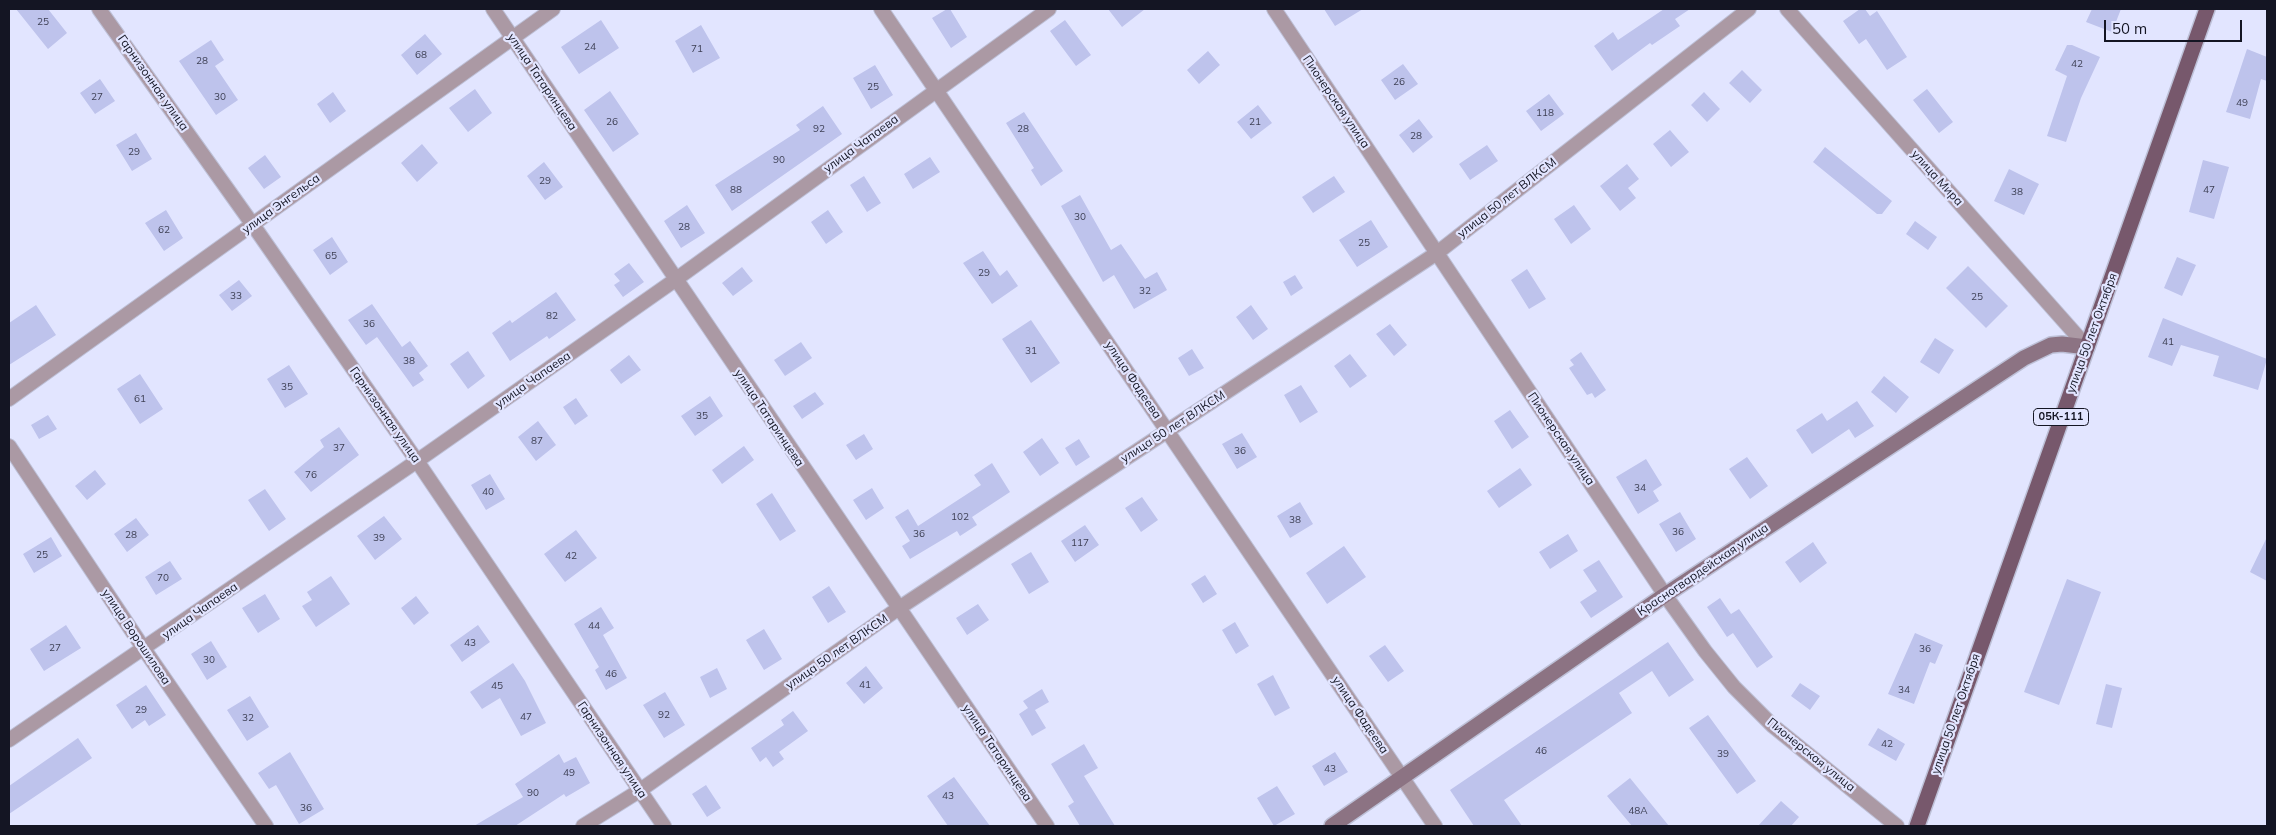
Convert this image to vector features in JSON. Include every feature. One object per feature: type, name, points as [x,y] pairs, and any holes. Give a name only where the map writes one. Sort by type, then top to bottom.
[{"type":"main road","name":"улица 50 лет Октября","points":[[1917,826],[2207,9]]},
{"type":"street","name":"Гарнизонная улица","points":[[100,9],[253,224],[417,461],[664,826]]},
{"type":"street","name":"улица Татаринцева","points":[[493,9],[1047,826]]},
{"type":"street","name":"улица Энгельса","points":[[9,399],[553,9]]},
{"type":"street","name":"улица Фадеева","points":[[881,9],[1435,826]]},
{"type":"street","name":"улица Чапаева","points":[[9,740],[417,461],[675,280],[936,89],[1049,9]]},
{"type":"street","name":"Пионерская улица","points":[[1274,9],[1665,596],[1705,652],[1753,707],[1773,726],[1897,826]]},
{"type":"street","name":"улица 50 лет ВЛКСМ","points":[[583,826],[639,790],[899,608],[1437,253],[1749,9]]},
{"type":"street","name":"улица Мира","points":[[1787,9],[2087,347]]},
{"type":"street","name":"Красногвардейская улица","points":[[1332,826],[1665,596],[2024,358],[2051,345],[2062,344],[2087,347]]},
{"type":"street","name":"улица Ворошилова","points":[[9,446],[144,649],[266,826]]},
{"type":"building","points":[[16,9],[48,9],[67,33],[48,49]]},
{"type":"building","points":[[950,9],[967,37],[951,48],[932,18]]},
{"type":"building","points":[[1108,9],[1145,9],[1122,27]]},
{"type":"building","points":[[1324,9],[1363,9],[1335,26]]},
{"type":"building","points":[[1664,9],[1690,9],[1675,19],[1680,26],[1652,45],[1650,43],[1612,71],[1594,46],[1613,32],[1618,40]]},
{"type":"building","points":[[1860,9],[1865,9],[1870,16],[1877,11],[1907,57],[1887,70],[1866,39],[1859,44],[1843,21]]},
{"type":"building","points":[[2092,9],[2121,9],[2112,32],[2086,22]]},
{"type":"building","points":[[601,20],[619,48],[579,74],[561,47]]},
{"type":"building","points":[[1065,20],[1091,55],[1076,66],[1050,31]]},
{"type":"building","points":[[701,25],[720,58],[693,73],[675,41]]},
{"type":"building","points":[[425,34],[442,54],[417,75],[401,55]]},
{"type":"building","points":[[211,40],[224,60],[215,66],[238,100],[216,115],[179,61]]},
{"type":"building","points":[[2067,45],[2072,45],[2100,57],[2081,98],[2066,142],[2047,136],[2067,76],[2055,70]]},
{"type":"building","points":[[2247,49],[2267,57],[2267,81],[2261,79],[2250,119],[2226,112]]},
{"type":"building","points":[[1208,51],[1220,65],[1199,84],[1187,70]]},
{"type":"building","points":[[1403,64],[1418,84],[1395,100],[1381,80]]},
{"type":"building","points":[[875,65],[893,95],[871,109],[853,78]]},
{"type":"building","points":[[1742,70],[1762,90],[1750,103],[1729,83]]},
{"type":"building","points":[[100,79],[115,101],[95,114],[80,93]]},
{"type":"building","points":[[475,89],[492,113],[468,132],[449,108]]},
{"type":"building","points":[[1927,89],[1953,122],[1939,133],[1913,100]]},
{"type":"building","points":[[610,91],[639,134],[613,152],[584,110]]},
{"type":"building","points":[[333,92],[346,111],[330,123],[317,104]]},
{"type":"building","points":[[1704,92],[1720,109],[1707,122],[1691,105]]},
{"type":"building","points":[[1549,94],[1564,114],[1541,131],[1526,111]]},
{"type":"building","points":[[1258,105],[1272,123],[1251,139],[1237,122]]},
{"type":"building","points":[[823,106],[842,134],[732,211],[715,185],[800,130],[796,125]]},
{"type":"building","points":[[1024,112],[1063,171],[1041,186],[1031,170],[1034,168],[1006,123]]},
{"type":"building","points":[[1419,119],[1433,137],[1413,153],[1399,135]]},
{"type":"building","points":[[1670,130],[1689,152],[1671,167],[1653,144]]},
{"type":"building","points":[[136,133],[152,159],[132,171],[116,145]]},
{"type":"building","points":[[422,144],[438,163],[417,182],[401,163]]},
{"type":"building","points":[[1487,145],[1498,161],[1470,180],[1459,164]]},
{"type":"building","points":[[1825,147],[1892,201],[1882,214],[1877,214],[1813,162]]},
{"type":"building","points":[[265,155],[281,177],[264,189],[248,168]]},
{"type":"building","points":[[930,157],[940,172],[913,189],[904,174]]},
{"type":"building","points":[[2203,160],[2229,167],[2214,219],[2189,212]]},
{"type":"building","points":[[544,162],[563,187],[545,200],[527,176]]},
{"type":"building","points":[[1627,164],[1639,179],[1628,188],[1636,198],[1620,211],[1600,186]]},
{"type":"building","points":[[2009,169],[2039,184],[2024,215],[1994,201]]},
{"type":"building","points":[[864,176],[881,203],[867,212],[850,185]]},
{"type":"building","points":[[1334,176],[1345,192],[1313,213],[1302,197]]},
{"type":"building","points":[[1080,195],[1111,250],[1121,244],[1145,279],[1157,272],[1167,290],[1134,309],[1114,275],[1103,282],[1061,206]]},
{"type":"building","points":[[687,205],[705,233],[681,248],[664,221]]},
{"type":"building","points":[[1574,205],[1591,229],[1571,244],[1554,219]]},
{"type":"building","points":[[166,210],[183,238],[164,251],[145,223]]},
{"type":"building","points":[[828,210],[843,232],[826,244],[811,222]]},
{"type":"building","points":[[1371,220],[1388,247],[1357,267],[1339,240]]},
{"type":"building","points":[[1915,221],[1937,237],[1928,250],[1906,234]]},
{"type":"building","points":[[332,237],[348,262],[330,275],[313,250]]},
{"type":"building","points":[[983,251],[1000,276],[1007,270],[1018,286],[992,304],[963,263]]},
{"type":"building","points":[[2177,257],[2196,265],[2182,296],[2164,288]]},
{"type":"building","points":[[629,263],[644,282],[623,297],[614,285],[620,281],[614,274]]},
{"type":"building","points":[[1968,266],[2008,306],[1986,328],[1946,288]]},
{"type":"building","points":[[742,267],[753,281],[733,296],[722,283]]},
{"type":"building","points":[[1527,269],[1546,299],[1529,309],[1511,280]]},
{"type":"building","points":[[1295,275],[1303,288],[1291,296],[1283,282]]},
{"type":"building","points":[[239,280],[252,296],[232,311],[219,295]]},
{"type":"building","points":[[556,292],[576,320],[549,339],[547,336],[510,361],[492,333],[510,320],[512,323]]},
{"type":"building","points":[[372,304],[402,347],[410,341],[428,366],[419,373],[424,380],[413,387],[377,337],[366,345],[348,320]]},
{"type":"building","points":[[36,305],[56,335],[9,365],[9,323]]},
{"type":"building","points":[[1251,305],[1268,329],[1253,340],[1236,317]]},
{"type":"building","points":[[2163,318],[2267,359],[2258,390],[2213,376],[2219,356],[2181,345],[2172,366],[2148,357]]},
{"type":"building","points":[[1031,320],[1060,363],[1031,383],[1002,339]]},
{"type":"building","points":[[1390,324],[1407,345],[1394,356],[1376,334]]},
{"type":"building","points":[[1935,338],[1954,350],[1939,374],[1920,362]]},
{"type":"building","points":[[801,342],[812,358],[785,376],[774,360]]},
{"type":"building","points":[[1192,349],[1204,368],[1189,376],[1178,358]]},
{"type":"building","points":[[468,351],[485,376],[468,389],[450,364]]},
{"type":"building","points":[[1581,352],[1606,390],[1595,398],[1592,393],[1587,395],[1569,368],[1574,365],[1570,360]]},
{"type":"building","points":[[1350,354],[1367,376],[1350,388],[1334,366]]},
{"type":"building","points":[[629,355],[641,370],[621,384],[610,370]]},
{"type":"building","points":[[289,365],[308,394],[285,408],[267,379]]},
{"type":"building","points":[[140,374],[163,409],[140,424],[117,389]]},
{"type":"building","points":[[1884,376],[1909,397],[1896,413],[1871,392]]},
{"type":"building","points":[[1301,385],[1318,412],[1300,423],[1284,395]]},
{"type":"building","points":[[815,392],[824,404],[802,419],[793,406]]},
{"type":"building","points":[[710,396],[723,416],[695,436],[681,416]]},
{"type":"building","points":[[576,398],[588,416],[575,425],[563,407]]},
{"type":"building","points":[[1857,401],[1874,426],[1855,438],[1849,429],[1812,454],[1796,430],[1822,413],[1827,421]]},
{"type":"building","points":[[1510,410],[1529,437],[1512,449],[1494,421]]},
{"type":"building","points":[[48,415],[57,429],[39,439],[31,425]]},
{"type":"building","points":[[538,421],[556,445],[536,461],[518,437]]},
{"type":"building","points":[[339,427],[359,455],[311,492],[294,472],[324,447],[320,440]]},
{"type":"building","points":[[1242,433],[1257,457],[1237,469],[1222,444]]},
{"type":"building","points":[[864,434],[873,449],[856,460],[846,445]]},
{"type":"building","points":[[1042,438],[1059,463],[1040,476],[1023,452]]},
{"type":"building","points":[[1079,439],[1090,457],[1076,466],[1065,448]]},
{"type":"building","points":[[744,446],[754,460],[722,484],[712,470]]},
{"type":"building","points":[[1747,457],[1768,486],[1750,499],[1729,469]]},
{"type":"building","points":[[1646,459],[1662,485],[1653,491],[1659,501],[1638,514],[1616,477]]},
{"type":"building","points":[[992,463],[1010,492],[972,517],[977,525],[960,536],[957,531],[910,559],[902,546],[910,541],[895,517],[908,509],[918,526],[981,485],[974,475]]},
{"type":"building","points":[[1520,468],[1532,485],[1499,508],[1487,491]]},
{"type":"building","points":[[95,470],[106,484],[87,500],[75,486]]},
{"type":"building","points":[[490,474],[505,499],[486,510],[471,485]]},
{"type":"building","points":[[872,488],[884,508],[866,520],[853,500]]},
{"type":"building","points":[[265,489],[286,519],[269,531],[248,500]]},
{"type":"building","points":[[772,493],[796,531],[780,541],[756,504]]},
{"type":"building","points":[[1142,497],[1158,520],[1141,532],[1125,508]]},
{"type":"building","points":[[1300,502],[1313,524],[1290,538],[1277,516]]},
{"type":"building","points":[[1680,512],[1696,539],[1676,552],[1659,524]]},
{"type":"building","points":[[384,516],[402,539],[375,560],[357,536]]},
{"type":"building","points":[[136,518],[149,535],[127,552],[114,534]]},
{"type":"building","points":[[1085,525],[1099,545],[1075,562],[1061,541]]},
{"type":"building","points":[[576,530],[597,558],[565,582],[544,554]]},
{"type":"building","points":[[1568,534],[1578,551],[1550,569],[1539,552]]},
{"type":"building","points":[[51,537],[62,556],[34,573],[23,554]]},
{"type":"building","points":[[2267,537],[2267,581],[2250,572]]},
{"type":"building","points":[[1813,542],[1827,563],[1800,583],[1785,562]]},
{"type":"building","points":[[1344,546],[1366,577],[1327,604],[1306,573]]},
{"type":"building","points":[[1031,552],[1049,582],[1029,594],[1011,564]]},
{"type":"building","points":[[1599,560],[1623,597],[1591,618],[1580,602],[1597,591],[1583,570]]},
{"type":"building","points":[[170,561],[182,579],[156,595],[145,577]]},
{"type":"building","points":[[1205,575],[1217,594],[1203,603],[1191,584]]},
{"type":"building","points":[[331,576],[350,604],[316,627],[302,606],[312,600],[307,592]]},
{"type":"building","points":[[2067,579],[2101,592],[2059,705],[2024,692]]},
{"type":"building","points":[[829,586],[846,612],[828,623],[812,597]]},
{"type":"building","points":[[265,594],[280,619],[258,633],[242,608]]},
{"type":"building","points":[[416,596],[429,613],[414,625],[401,608]]},
{"type":"building","points":[[1720,598],[1731,614],[1739,609],[1773,657],[1757,668],[1733,633],[1727,637],[1707,607]]},
{"type":"building","points":[[978,604],[989,620],[967,635],[956,618]]},
{"type":"building","points":[[601,607],[614,628],[603,635],[627,678],[606,690],[595,670],[599,667],[574,624]]},
{"type":"building","points":[[1235,622],[1249,646],[1236,654],[1222,630]]},
{"type":"building","points":[[66,625],[81,648],[44,671],[30,649]]},
{"type":"building","points":[[478,625],[490,642],[462,662],[450,645]]},
{"type":"building","points":[[764,629],[782,659],[764,670],[746,640]]},
{"type":"building","points":[[1915,633],[1943,645],[1935,664],[1930,662],[1914,704],[1888,694]]},
{"type":"building","points":[[211,641],[227,667],[207,680],[191,654]]},
{"type":"building","points":[[1668,642],[1694,680],[1669,697],[1652,671],[1619,693],[1632,713],[1504,800],[1522,826],[1474,826],[1450,790]]},
{"type":"building","points":[[1385,645],[1404,671],[1388,682],[1369,656]]},
{"type":"building","points":[[513,663],[525,681],[546,723],[521,736],[500,698],[482,709],[470,692]]},
{"type":"building","points":[[866,666],[883,688],[864,704],[846,683]]},
{"type":"building","points":[[717,668],[727,689],[710,698],[700,677]]},
{"type":"building","points":[[1273,675],[1290,708],[1275,716],[1257,684]]},
{"type":"building","points":[[1800,683],[1820,696],[1810,710],[1791,696]]},
{"type":"building","points":[[2106,684],[2122,688],[2112,728],[2096,724]]},
{"type":"building","points":[[146,685],[166,715],[149,726],[145,720],[132,729],[116,705]]},
{"type":"building","points":[[1042,689],[1049,702],[1035,710],[1046,728],[1032,736],[1019,714],[1028,708],[1023,701]]},
{"type":"building","points":[[665,692],[685,725],[664,738],[643,705]]},
{"type":"building","points":[[250,696],[269,727],[247,741],[227,710]]},
{"type":"building","points":[[793,711],[808,731],[779,752],[784,759],[773,767],[766,757],[760,762],[751,748],[784,725],[781,720]]},
{"type":"building","points":[[1708,715],[1756,781],[1737,794],[1689,728]]},
{"type":"building","points":[[1878,728],[1905,744],[1896,761],[1868,745]]},
{"type":"building","points":[[78,738],[92,758],[9,814],[9,786]]},
{"type":"building","points":[[1084,744],[1098,768],[1084,776],[1115,826],[1080,826],[1068,806],[1074,802],[1051,764]]},
{"type":"building","points":[[290,752],[324,809],[299,824],[276,785],[269,789],[258,773]]},
{"type":"building","points":[[1335,752],[1348,772],[1324,786],[1312,766]]},
{"type":"building","points":[[559,754],[564,763],[576,757],[590,783],[566,797],[564,794],[515,826],[474,826],[523,797],[515,784]]},
{"type":"building","points":[[954,777],[990,826],[948,826],[927,796]]},
{"type":"building","points":[[1630,778],[1669,826],[1632,826],[1607,796]]},
{"type":"building","points":[[706,785],[721,808],[707,817],[692,794]]},
{"type":"building","points":[[1277,786],[1295,814],[1274,826],[1257,798]]},
{"type":"building","points":[[1781,801],[1799,817],[1791,826],[1758,826]]}]
